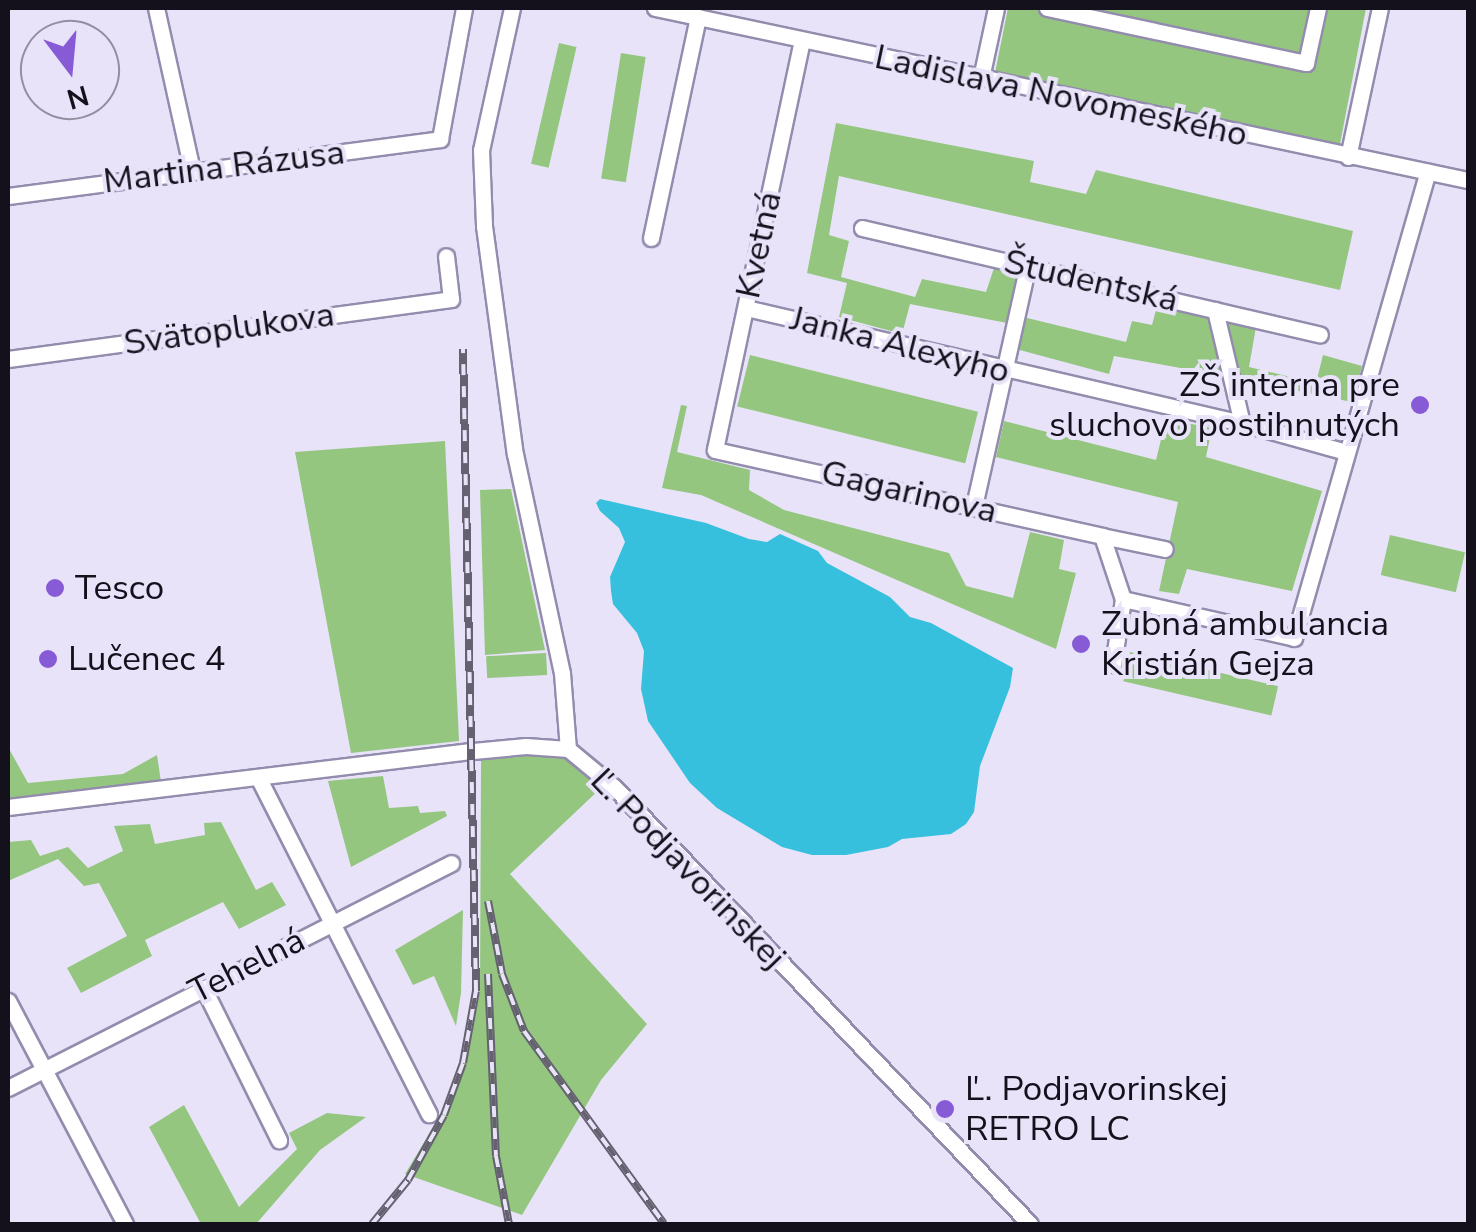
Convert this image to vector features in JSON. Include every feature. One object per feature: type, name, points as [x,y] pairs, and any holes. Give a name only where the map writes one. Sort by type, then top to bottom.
[{"type":"street","points":[[156,8],[192,171]]},
{"type":"street","name":"Martina Rázusa","points":[[8,196],[440,139],[464,8]]},
{"type":"street","points":[[512,8],[480,168],[486,247],[515,454],[562,673],[568,749]]},
{"type":"street","name":"Ladislava Novomeského","points":[[655,8],[1348,158],[1468,180]]},
{"type":"street","points":[[981,78],[996,8]]},
{"type":"street","points":[[1047,8],[1306,63],[1318,8]]},
{"type":"street","points":[[1348,158],[1380,8]]},
{"type":"street","points":[[652,238],[698,17]]},
{"type":"street","name":"Kvetná","points":[[715,450],[802,40]]},
{"type":"street","points":[[1123,599],[1294,638],[1428,172]]},
{"type":"street","name":"Študentská","points":[[862,228],[1320,335]]},
{"type":"street","name":"Svätoplukova","points":[[8,359],[451,299],[446,256]]},
{"type":"street","points":[[974,506],[1001,370],[1028,265]]},
{"type":"street","name":"Janka Alexyho","points":[[746,308],[1242,423],[1346,452]]},
{"type":"street","points":[[1214,310],[1242,423]]},
{"type":"street","name":"Gagarinova","points":[[715,450],[1165,550]]},
{"type":"street","points":[[1102,536],[1123,599],[1113,664]]},
{"type":"street","name":"Ľ. Podjavorinskej","points":[[8,807],[473,751],[526,746],[568,749],[614,787],[1030,1224]]},
{"type":"street","points":[[259,779],[429,1114]]},
{"type":"street","name":"Tehelná","points":[[8,1088],[451,863]]},
{"type":"street","points":[[204,988],[279,1140]]},
{"type":"street","points":[[8,1001],[126,1224]]},
{"type":"green space","points":[[1008,8],[1366,8],[1340,144],[995,73]]},
{"type":"green space","points":[[559,43],[577,47],[549,168],[531,164]]},
{"type":"green space","points":[[621,53],[646,57],[626,182],[601,178]]},
{"type":"green space","points":[[836,123],[1034,161],[1030,182],[1086,194],[1096,170],[1353,231],[1340,290],[839,176],[829,235],[849,241],[841,277],[915,297],[922,279],[986,292],[994,268],[1020,273],[1007,323],[910,304],[902,334],[839,317],[847,283],[807,273]]},
{"type":"green space","points":[[1157,306],[1211,319],[1225,376],[1114,356],[1109,374],[1016,349],[1023,317],[1126,342],[1132,321],[1152,325]]},
{"type":"green space","points":[[1222,317],[1256,327],[1249,367],[1316,383],[1323,355],[1362,366],[1352,402],[1235,378]]},
{"type":"green space","points":[[750,355],[978,412],[965,463],[737,406]]},
{"type":"green space","points":[[681,405],[687,406],[677,452],[750,470],[749,490],[784,510],[949,553],[966,586],[1013,598],[1030,532],[1064,540],[1059,569],[1076,573],[1056,649],[701,495],[662,488]]},
{"type":"green space","points":[[1166,419],[1212,428],[1206,457],[1322,491],[1292,591],[1187,569],[1179,594],[1159,591],[1178,502],[996,457],[1004,421],[1156,460]]},
{"type":"green space","points":[[445,441],[459,741],[351,753],[295,452]]},
{"type":"green space","points":[[511,489],[545,650],[485,655],[480,490]]},
{"type":"green space","points":[[1390,535],[1465,552],[1456,592],[1381,575]]},
{"type":"green space","points":[[1130,652],[1278,686],[1271,715],[1123,681]]},
{"type":"green space","points":[[546,653],[547,675],[487,678],[486,656]]},
{"type":"green space","points":[[8,747],[28,783],[123,774],[157,755],[161,782],[8,800]]},
{"type":"green space","points":[[566,758],[602,787],[510,874],[647,1024],[601,1080],[522,1215],[405,1174],[448,1103],[467,1053],[480,990],[481,760]]},
{"type":"green space","points":[[383,776],[389,808],[418,806],[420,813],[445,811],[447,816],[351,867],[328,781]]},
{"type":"green space","points":[[221,822],[256,890],[272,882],[286,905],[239,929],[223,902],[145,940],[152,956],[81,993],[67,968],[127,936],[99,883],[84,886],[58,859],[8,881],[8,842],[31,840],[40,856],[68,847],[88,868],[123,851],[114,826],[150,824],[155,844],[205,835],[204,823]]},
{"type":"green space","points":[[463,910],[461,993],[456,1026],[434,976],[413,985],[395,950]]},
{"type":"green space","points":[[184,1105],[239,1207],[297,1149],[289,1133],[327,1113],[366,1117],[320,1150],[256,1224],[201,1224],[149,1127]]},
{"type":"water","points":[[600,499],[706,523],[749,539],[767,542],[780,534],[818,551],[827,563],[890,597],[910,617],[931,623],[1013,668],[1010,687],[980,766],[974,812],[966,824],[951,834],[902,839],[888,847],[846,855],[812,855],[782,847],[717,808],[690,783],[648,721],[641,689],[644,651],[637,633],[613,604],[611,591],[610,577],[625,542],[619,528],[600,511],[596,503]]},
{"type":"railway","points":[[372,1224],[408,1180],[444,1115],[463,1063],[476,991],[463,349]]},
{"type":"railway","points":[[488,901],[502,974],[524,1031],[664,1224]]},
{"type":"railway","points":[[488,974],[496,1156],[509,1224]]},
{"type":"place","name":"ZŠ interna pre sluchovo postihnutých","points":[[1420,405]]},
{"type":"place","name":"Tesco","points":[[55,588]]},
{"type":"place","name":"Zubná ambulancia Kristián Gejza","points":[[1081,644]]},
{"type":"place","name":"Lučenec 4","points":[[48,659]]},
{"type":"place","name":"Ľ. Podjavorinskej RETRO LC","points":[[945,1109]]}]
